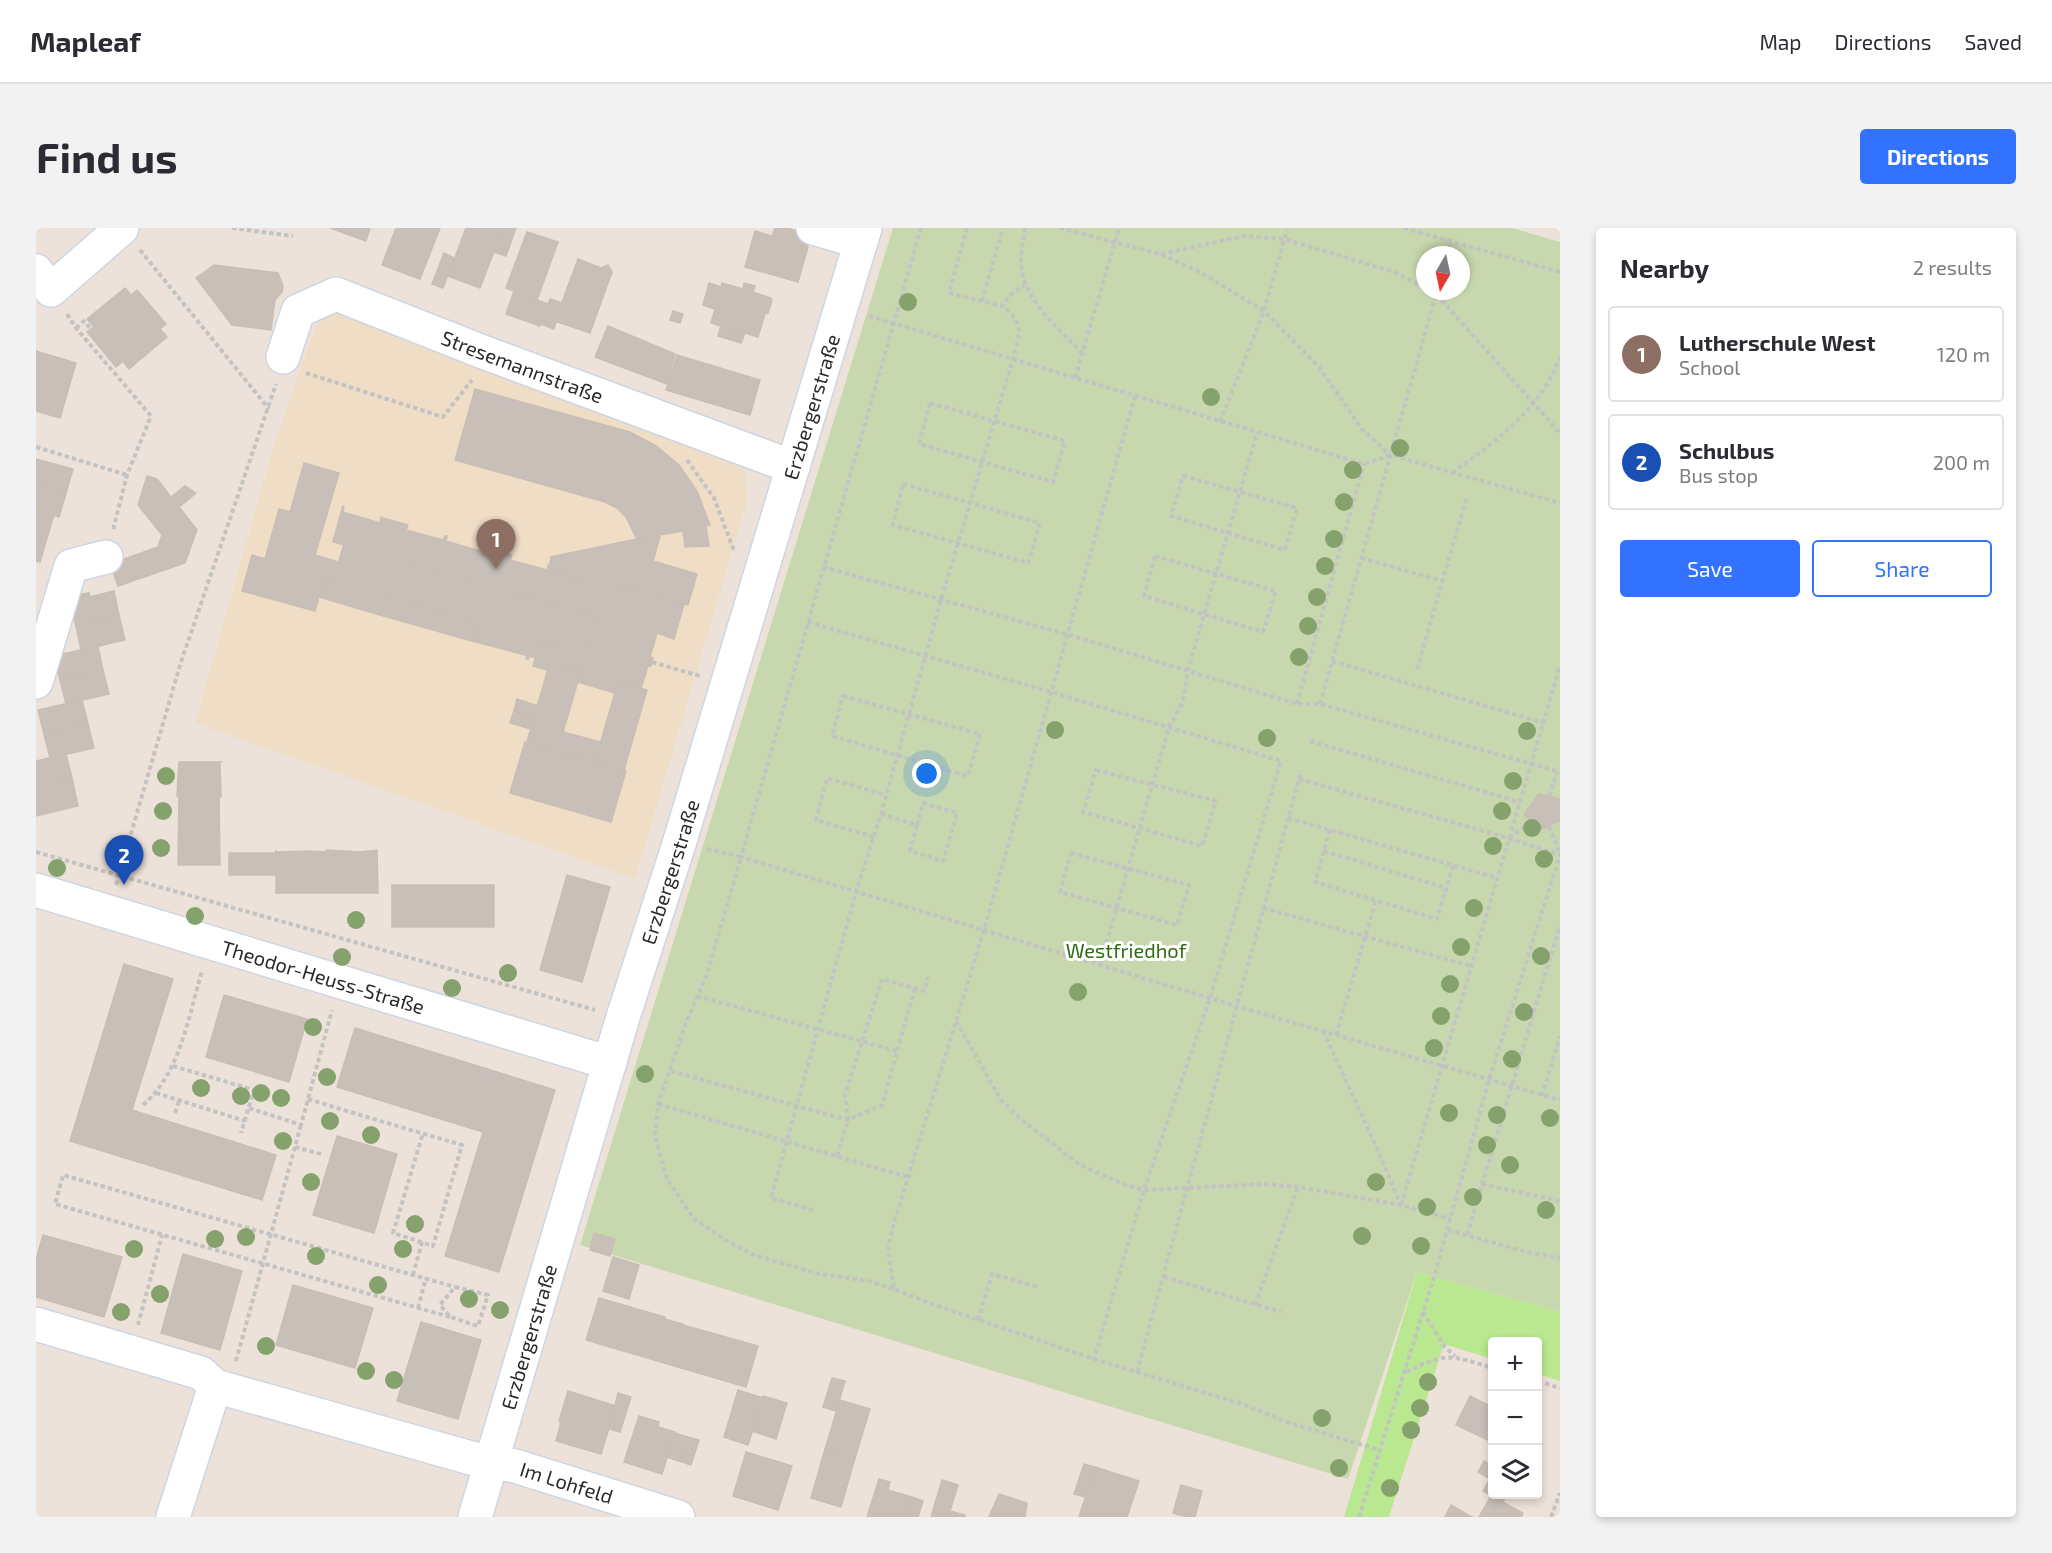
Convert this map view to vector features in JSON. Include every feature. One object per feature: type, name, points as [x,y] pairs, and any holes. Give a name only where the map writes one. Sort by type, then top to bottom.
[{"type":"street","points":[[43,280],[122,228]]},
{"type":"street","points":[[813,228],[863,235]]},
{"type":"street","name":"Erzbergerstraße","points":[[475,1517],[623,1017],[679,844],[863,235]]},
{"type":"street","name":"Stresemannstraße","points":[[282,361],[298,311],[336,294],[483,352],[793,467]]},
{"type":"street","points":[[36,682],[71,566],[106,557]]},
{"type":"street","name":"Theodor-Heuss-Straße","points":[[36,890],[610,1063]]},
{"type":"street","name":"Im Lohfeld","points":[[36,1324],[201,1373],[222,1388],[471,1458],[554,1478],[678,1517]]},
{"type":"street","points":[[172,1517],[222,1388]]},
{"type":"path","points":[[122,228],[269,409]]},
{"type":"path","points":[[232,228],[293,236]]},
{"type":"path","points":[[921,228],[706,977],[686,1023],[658,1104],[655,1136],[667,1179],[694,1219],[727,1241],[754,1255],[819,1274],[869,1281],[1094,1359],[1242,1404],[1287,1422],[1380,1450]]},
{"type":"path","points":[[813,1210],[771,1198],[856,892],[898,756],[1020,328],[1014,316],[1002,306],[949,293],[967,228]]},
{"type":"path","points":[[982,301],[1003,228]]},
{"type":"path","points":[[1025,228],[1021,261],[1025,285],[1037,306],[1082,353]]},
{"type":"path","points":[[1060,228],[1161,254],[1200,272],[1264,311],[1319,367],[1362,429],[1391,455],[1560,503]]},
{"type":"path","points":[[1075,378],[1119,228]]},
{"type":"path","points":[[1404,228],[1560,272]]},
{"type":"path","points":[[1220,422],[1264,311],[1287,230]]},
{"type":"path","points":[[1161,254],[1244,236],[1284,239],[1394,272],[1416,283]]},
{"type":"path","points":[[1450,246],[1451,242]]},
{"type":"path","points":[[43,280],[76,328],[151,416],[127,475],[106,557]]},
{"type":"path","points":[[1002,306],[1011,294],[1025,285]]},
{"type":"path","points":[[1320,704],[1435,300]]},
{"type":"path","points":[[1443,300],[1560,433]]},
{"type":"path","points":[[76,328],[84,321],[91,329]]},
{"type":"path","points":[[894,323],[1364,464],[1391,455]]},
{"type":"path","points":[[107,911],[119,877],[180,665],[269,409],[282,361],[443,417],[477,373],[483,352]]},
{"type":"path","points":[[1451,473],[1495,442],[1533,402],[1555,371],[1560,357]]},
{"type":"path","points":[[894,1289],[888,1249],[984,930],[1135,396]]},
{"type":"path","points":[[930,403],[1065,441],[1053,482],[982,462],[919,444],[930,403]]},
{"type":"path","points":[[1100,965],[1130,868],[1169,727],[1184,701],[1188,670],[1257,433]]},
{"type":"path","points":[[36,447],[127,475]]},
{"type":"path","points":[[686,459],[714,498],[721,518]]},
{"type":"path","points":[[1297,704],[1364,464]]},
{"type":"path","points":[[1183,476],[1297,508],[1285,550],[1227,533],[1171,516],[1183,476]]},
{"type":"path","points":[[903,484],[1040,523],[1028,563],[958,544],[893,525],[903,484]]},
{"type":"path","points":[[1417,669],[1467,496]]},
{"type":"path","points":[[1155,556],[1276,591],[1263,632],[1203,615],[1144,596],[1155,556]]},
{"type":"path","points":[[1361,558],[1443,581]]},
{"type":"path","points":[[824,567],[1066,634],[1297,704],[1320,704],[1559,772],[1550,796]]},
{"type":"path","points":[[808,622],[1281,761],[1210,998],[1144,1190],[1094,1359]]},
{"type":"path","points":[[1332,660],[1544,723]]},
{"type":"path","points":[[652,662],[728,684]]},
{"type":"path","points":[[1401,1205],[1560,666]]},
{"type":"path","points":[[843,696],[980,734],[968,776],[898,756],[832,736],[843,696]]},
{"type":"path","points":[[1310,741],[1520,802]]},
{"type":"path","points":[[1096,770],[1216,801],[1202,846],[1141,828],[1083,812],[1096,770]]},
{"type":"path","points":[[1137,1372],[1301,771]]},
{"type":"path","points":[[874,837],[816,820],[827,778],[886,795]]},
{"type":"path","points":[[1299,779],[1560,855]]},
{"type":"path","points":[[923,803],[957,813],[943,861],[910,851],[917,825],[923,803]]},
{"type":"path","points":[[881,814],[917,825]]},
{"type":"path","points":[[1288,818],[1497,878]]},
{"type":"path","points":[[1508,838],[1532,822]]},
{"type":"path","points":[[1359,1517],[1424,1312],[1489,1080],[1560,855],[1549,826]]},
{"type":"path","points":[[1330,830],[1315,882],[1437,919],[1453,866]]},
{"type":"path","points":[[1324,851],[1446,888]]},
{"type":"path","points":[[36,852],[623,1017]]},
{"type":"path","points":[[1071,853],[1189,885],[1177,925],[1117,908],[1060,892],[1071,853]]},
{"type":"path","points":[[741,858],[1560,1100]]},
{"type":"path","points":[[1336,1035],[1376,900]]},
{"type":"path","points":[[1263,908],[1471,966]]},
{"type":"path","points":[[1467,1235],[1560,925]]},
{"type":"path","points":[[143,1105],[156,1093],[173,1066],[203,968]]},
{"type":"path","points":[[837,1156],[848,1120],[845,1095],[882,979],[924,991],[928,976]]},
{"type":"path","points":[[222,1388],[263,1264],[340,982]]},
{"type":"path","points":[[671,1071],[848,1120],[882,1105],[915,988]]},
{"type":"path","points":[[697,996],[897,1051]]},
{"type":"path","points":[[956,1020],[1001,1100],[1022,1120],[1080,1165],[1123,1184],[1144,1190],[1266,1184],[1298,1187],[1401,1205],[1451,1219]]},
{"type":"path","points":[[1323,1031],[1382,1157],[1401,1205]]},
{"type":"path","points":[[1542,1096],[1560,1036]]},
{"type":"path","points":[[173,1066],[254,1090],[241,1133]]},
{"type":"path","points":[[156,1093],[245,1121]]},
{"type":"path","points":[[308,1099],[423,1133],[462,1145],[433,1246],[393,1233],[423,1133]]},
{"type":"path","points":[[175,1113],[179,1101]]},
{"type":"path","points":[[658,1104],[908,1177]]},
{"type":"path","points":[[249,1108],[301,1125]]},
{"type":"path","points":[[295,1147],[321,1154]]},
{"type":"path","points":[[63,1175],[271,1234],[488,1296],[478,1326],[55,1204],[63,1175]]},
{"type":"path","points":[[1482,1184],[1560,1201]]},
{"type":"path","points":[[1255,1305],[1298,1187]]},
{"type":"path","points":[[1448,1230],[1527,1252],[1560,1257]]},
{"type":"path","points":[[130,1352],[162,1235]]},
{"type":"path","points":[[413,1275],[422,1242]]},
{"type":"path","points":[[978,1320],[992,1274],[1039,1287]]},
{"type":"path","points":[[1164,1277],[1281,1312]]},
{"type":"path","points":[[418,1308],[426,1278]]},
{"type":"path","points":[[450,1317],[440,1305],[455,1287]]},
{"type":"path","points":[[1424,1312],[1445,1347],[1455,1356],[1488,1367]]},
{"type":"path","points":[[1405,1372],[1431,1359],[1455,1356]]},
{"type":"path","points":[[1542,1382],[1560,1388]]},
{"type":"path","points":[[1551,1517],[1560,1493]]},
{"type":"shaded area","points":[[336,311],[744,461],[747,502],[635,879],[195,723],[274,445],[316,325]]},
{"type":"green space","name":"Westfriedhof","points":[[893,228],[1512,228],[1560,242],[1560,1312],[1417,1272],[1348,1479],[580,1245]]},
{"type":"green space","points":[[1417,1272],[1560,1312],[1560,1381],[1542,1375],[1542,1337],[1488,1337],[1488,1358],[1444,1344],[1389,1517],[1344,1517]]},
{"type":"building","points":[[330,228],[370,228],[366,241]]},
{"type":"building","points":[[396,228],[440,228],[420,279],[382,265]]},
{"type":"building","points":[[466,228],[503,228],[480,288],[448,276]]},
{"type":"building","points":[[503,228],[516,228],[506,256],[494,252]]},
{"type":"building","points":[[775,228],[787,228],[810,235],[807,247],[772,236]]},
{"type":"building","points":[[755,231],[808,247],[798,282],[745,267]]},
{"type":"building","points":[[527,232],[558,242],[537,300],[506,288]]},
{"type":"building","points":[[444,253],[454,258],[443,288],[432,284]]},
{"type":"building","points":[[578,259],[601,268],[608,265],[612,272],[590,333],[555,321]]},
{"type":"building","points":[[214,265],[278,273],[283,286],[282,292],[275,300],[271,330],[232,325],[196,278]]},
{"type":"building","points":[[709,283],[721,287],[722,283],[743,289],[744,283],[755,286],[753,292],[771,298],[768,313],[765,314],[758,337],[711,323],[715,309],[703,305]]},
{"type":"building","points":[[125,288],[131,295],[137,290],[166,324],[160,329],[167,337],[129,369],[123,361],[116,367],[87,332],[94,327],[87,319]]},
{"type":"building","points":[[514,291],[548,304],[540,326],[506,314]]},
{"type":"building","points":[[550,299],[562,303],[554,329],[541,324]]},
{"type":"building","points":[[673,311],[683,314],[680,323],[670,320]]},
{"type":"building","points":[[608,326],[675,354],[667,384],[595,357]]},
{"type":"building","points":[[721,326],[745,333],[741,343],[718,336]]},
{"type":"building","points":[[36,351],[76,363],[60,418],[36,411]]},
{"type":"building","points":[[677,355],[760,380],[750,415],[666,390]]},
{"type":"building","points":[[475,389],[630,432],[656,446],[679,465],[697,491],[710,525],[706,526],[709,546],[685,547],[683,531],[637,539],[626,517],[617,508],[605,502],[455,460]]},
{"type":"building","points":[[36,459],[73,469],[66,493],[36,484]]},
{"type":"building","points":[[304,463],[339,473],[315,555],[338,562],[333,581],[324,578],[315,611],[242,591],[252,555],[265,559],[279,509],[290,512]]},
{"type":"building","points":[[147,476],[157,479],[171,497],[185,486],[196,493],[179,507],[197,530],[185,563],[118,586],[110,564],[158,547],[162,535],[138,505]]},
{"type":"building","points":[[36,484],[66,493],[59,517],[36,510]]},
{"type":"building","points":[[343,506],[343,512],[380,523],[381,517],[408,525],[406,530],[443,540],[447,536],[446,541],[483,552],[484,547],[512,555],[510,560],[547,570],[548,565],[550,566],[549,571],[564,575],[565,570],[567,571],[565,576],[603,587],[604,581],[684,604],[674,639],[657,633],[650,657],[653,658],[651,666],[648,666],[641,688],[618,682],[615,693],[578,682],[596,616],[334,542]]},
{"type":"building","points":[[36,510],[54,515],[47,538],[36,535]]},
{"type":"building","points":[[36,535],[47,538],[40,562],[36,561]]},
{"type":"building","points":[[660,536],[653,561],[697,574],[688,605],[604,581],[603,587],[565,576],[567,571],[565,570],[564,575],[549,571],[551,557]]},
{"type":"building","points":[[344,544],[596,616],[581,671],[550,662],[556,644],[541,640],[536,658],[472,641],[477,622],[386,595],[380,615],[319,597],[324,578],[333,581]]},
{"type":"building","points":[[114,591],[119,615],[76,626],[69,597],[89,593],[90,597]]},
{"type":"building","points":[[386,595],[477,622],[472,641],[380,615]]},
{"type":"building","points":[[119,615],[125,640],[81,650],[76,626]]},
{"type":"building","points":[[541,640],[556,644],[548,670],[533,666]]},
{"type":"building","points":[[98,646],[103,670],[60,680],[54,656]]},
{"type":"building","points":[[550,662],[581,671],[563,732],[601,742],[595,762],[527,742]]},
{"type":"building","points":[[103,670],[109,694],[66,704],[60,680]]},
{"type":"building","points":[[618,682],[647,690],[624,770],[595,762]]},
{"type":"building","points":[[517,699],[538,706],[535,717],[514,711]]},
{"type":"building","points":[[82,700],[88,724],[44,734],[38,710]]},
{"type":"building","points":[[514,711],[535,717],[531,729],[510,723]]},
{"type":"building","points":[[88,724],[94,748],[50,758],[44,734]]},
{"type":"building","points":[[525,742],[626,771],[611,822],[510,793]]},
{"type":"building","points":[[66,754],[72,778],[36,787],[36,761]]},
{"type":"building","points":[[179,762],[221,762],[220,865],[178,865]]},
{"type":"building","points":[[72,778],[78,806],[36,816],[36,787]]},
{"type":"building","points":[[1539,794],[1560,799],[1560,821],[1539,830],[1524,814]]},
{"type":"building","points":[[326,850],[360,852],[377,850],[378,893],[276,893],[276,851],[326,852]]},
{"type":"building","points":[[229,853],[276,853],[276,875],[229,875]]},
{"type":"building","points":[[567,875],[610,887],[582,982],[540,970]]},
{"type":"building","points":[[392,885],[494,885],[494,927],[392,927]]},
{"type":"building","points":[[124,964],[173,979],[132,1110],[276,1155],[262,1200],[70,1141]]},
{"type":"building","points":[[224,995],[307,1019],[289,1082],[206,1057]]},
{"type":"building","points":[[355,1028],[555,1090],[499,1272],[445,1256],[483,1132],[337,1087]]},
{"type":"building","points":[[337,1136],[397,1154],[374,1233],[313,1215]]},
{"type":"building","points":[[594,1233],[615,1239],[610,1256],[590,1250]]},
{"type":"building","points":[[43,1235],[122,1257],[104,1317],[36,1297],[36,1260]]},
{"type":"building","points":[[183,1254],[242,1271],[220,1350],[161,1333]]},
{"type":"building","points":[[613,1257],[639,1265],[629,1299],[603,1291]]},
{"type":"building","points":[[293,1285],[373,1308],[355,1368],[276,1345]]},
{"type":"building","points":[[599,1298],[758,1346],[746,1387],[586,1340]]},
{"type":"building","points":[[421,1322],[481,1340],[458,1419],[397,1401]]},
{"type":"building","points":[[832,1378],[845,1381],[836,1411],[823,1407]]},
{"type":"building","points":[[738,1390],[763,1398],[748,1445],[724,1437]]},
{"type":"building","points":[[568,1391],[616,1406],[601,1454],[556,1441]]},
{"type":"building","points":[[618,1393],[631,1397],[620,1432],[609,1429]]},
{"type":"building","points":[[763,1396],[787,1403],[776,1439],[752,1431]]},
{"type":"building","points":[[1470,1396],[1488,1405],[1488,1440],[1456,1425]]},
{"type":"building","points":[[840,1400],[870,1409],[855,1458],[825,1449]]},
{"type":"building","points":[[639,1416],[659,1422],[658,1427],[675,1432],[662,1474],[624,1462]]},
{"type":"building","points":[[675,1433],[687,1437],[679,1461],[667,1457]]},
{"type":"building","points":[[687,1437],[699,1440],[691,1465],[679,1461]]},
{"type":"building","points":[[825,1449],[855,1458],[841,1507],[811,1498]]},
{"type":"building","points":[[746,1452],[792,1466],[778,1510],[733,1496]]},
{"type":"building","points":[[1484,1461],[1488,1464],[1488,1478],[1478,1472]]},
{"type":"building","points":[[1084,1464],[1095,1467],[1086,1497],[1074,1494]]},
{"type":"building","points":[[1095,1467],[1139,1481],[1127,1517],[1079,1517]]},
{"type":"building","points":[[879,1479],[890,1482],[888,1490],[912,1497],[906,1517],[867,1517]]},
{"type":"building","points":[[942,1480],[958,1485],[950,1511],[965,1515],[965,1517],[931,1517]]},
{"type":"building","points":[[1488,1482],[1488,1494],[1483,1491]]},
{"type":"building","points":[[1181,1485],[1202,1491],[1195,1517],[1173,1513]]},
{"type":"building","points":[[999,1494],[1027,1503],[1025,1517],[989,1517]]},
{"type":"building","points":[[912,1497],[923,1501],[918,1517],[906,1517]]},
{"type":"building","points":[[1489,1499],[1497,1499],[1523,1513],[1521,1517],[1479,1517]]},
{"type":"building","points":[[1451,1505],[1472,1517],[1445,1517]]},
{"type":"place","name":"Lutherschule West","points":[[496,569]]},
{"type":"place","name":"Schulbus","points":[[124,885]]}]
